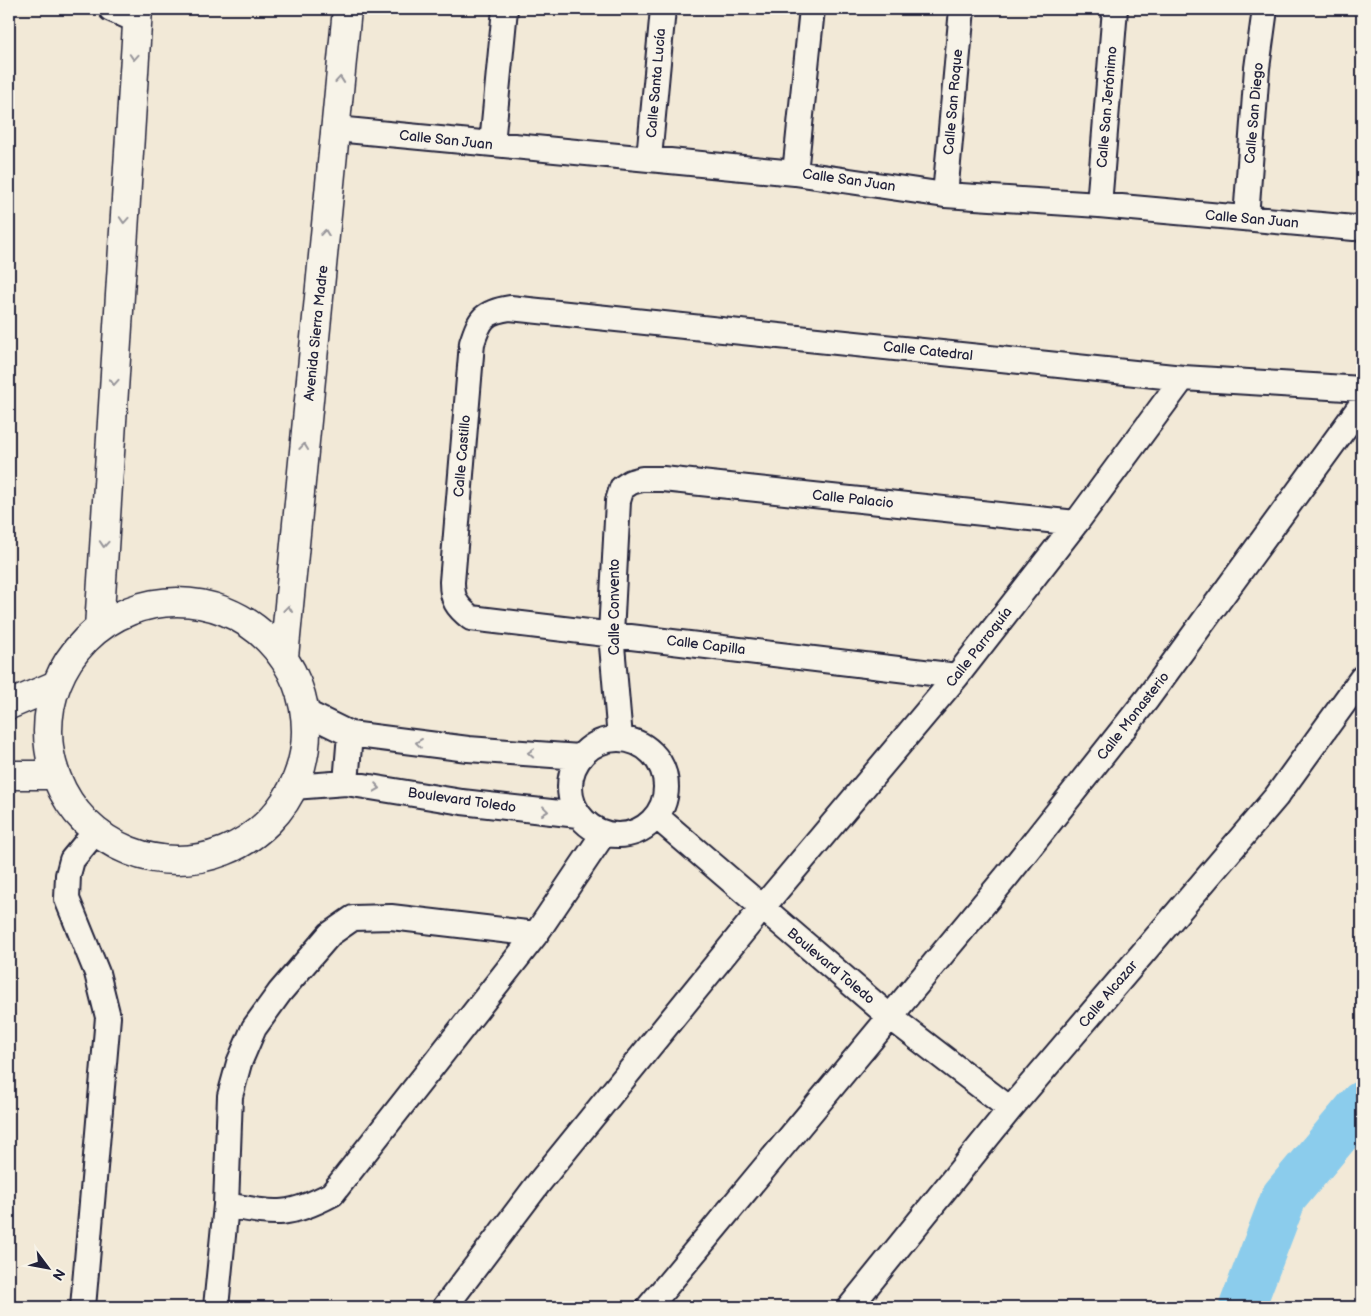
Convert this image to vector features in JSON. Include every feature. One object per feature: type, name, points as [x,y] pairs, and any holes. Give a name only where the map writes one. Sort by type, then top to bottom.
[{"type":"street","points":[[99,628],[137,14],[111,9]]},
{"type":"street","name":"Avenida Sierra Madre","points":[[284,657],[347,9]]},
{"type":"street","points":[[492,144],[506,9]]},
{"type":"street","name":"Calle Santa Lucía","points":[[649,158],[663,9]]},
{"type":"street","points":[[795,172],[812,9]]},
{"type":"street","name":"Calle San Roque","points":[[945,195],[962,9]]},
{"type":"street","name":"Calle San Jerónimo","points":[[1099,205],[1116,9]]},
{"type":"street","name":"Calle San Diego","points":[[1246,218],[1257,68],[1265,9]]},
{"type":"street","name":"Calle San Juan","points":[[336,129],[795,172],[945,195],[1099,205],[1354,228],[1362,226]]},
{"type":"street","name":"Calle Catedral","points":[[494,310],[510,308],[1183,378],[1362,389]]},
{"type":"street","name":"Calle Castillo","points":[[458,608],[452,597],[452,582],[472,343],[478,324],[494,310]]},
{"type":"street","name":"Calle Parroquía","points":[[445,1307],[538,1184],[762,908],[957,676],[1076,523],[1183,378]]},
{"type":"street","name":"Calle Monasterio","points":[[648,1307],[1007,876],[1147,699],[1362,404]]},
{"type":"street","name":"Calle Palacio","points":[[631,482],[642,479],[663,479],[1076,523]]},
{"type":"street","name":"Calle Convento","points":[[620,738],[610,634],[618,501],[622,488],[631,482]]},
{"type":"street","points":[[165,602],[190,602],[213,606],[235,615],[256,628],[284,657],[292,672],[305,712],[306,738],[302,763],[293,787],[281,807],[266,824],[248,839],[227,850],[205,857],[182,860],[159,859],[136,854],[115,845],[96,832],[79,816],[65,797],[55,775],[48,731],[50,708],[56,685],[74,654],[99,628],[119,615],[142,606],[165,602]]},
{"type":"street","name":"Calle Capilla","points":[[458,608],[471,618],[957,676]]},
{"type":"street","name":"Calle Alcazar","points":[[850,1307],[1010,1109],[1276,797],[1362,678]]},
{"type":"street","points":[[9,705],[56,685]]},
{"type":"street","points":[[305,712],[350,734],[468,748],[580,757]]},
{"type":"street","points":[[346,783],[350,734]]},
{"type":"street","points":[[620,738],[635,741],[648,749],[658,760],[665,773],[666,788],[664,803],[646,827],[633,833],[618,836],[604,834],[589,826],[578,815],[571,801],[569,786],[572,771],[580,757],[591,747],[605,740],[620,738]]},
{"type":"street","points":[[9,775],[55,775]]},
{"type":"street","name":"Boulevard Toledo","points":[[293,787],[346,783],[462,802],[578,815]]},
{"type":"street","name":"Boulevard Toledo","points":[[656,816],[889,1016],[1010,1109]]},
{"type":"street","points":[[83,1307],[108,1017],[96,973],[67,899],[68,875],[72,860],[96,832]]},
{"type":"street","points":[[226,1205],[265,1212],[291,1212],[332,1194],[536,934],[604,834]]},
{"type":"street","points":[[216,1307],[226,1205],[230,1096],[239,1063],[254,1028],[280,992],[330,934],[353,918],[390,917],[536,934]]},
{"type":"waterway","points":[[1242,1307],[1284,1197],[1362,1104]]}]
